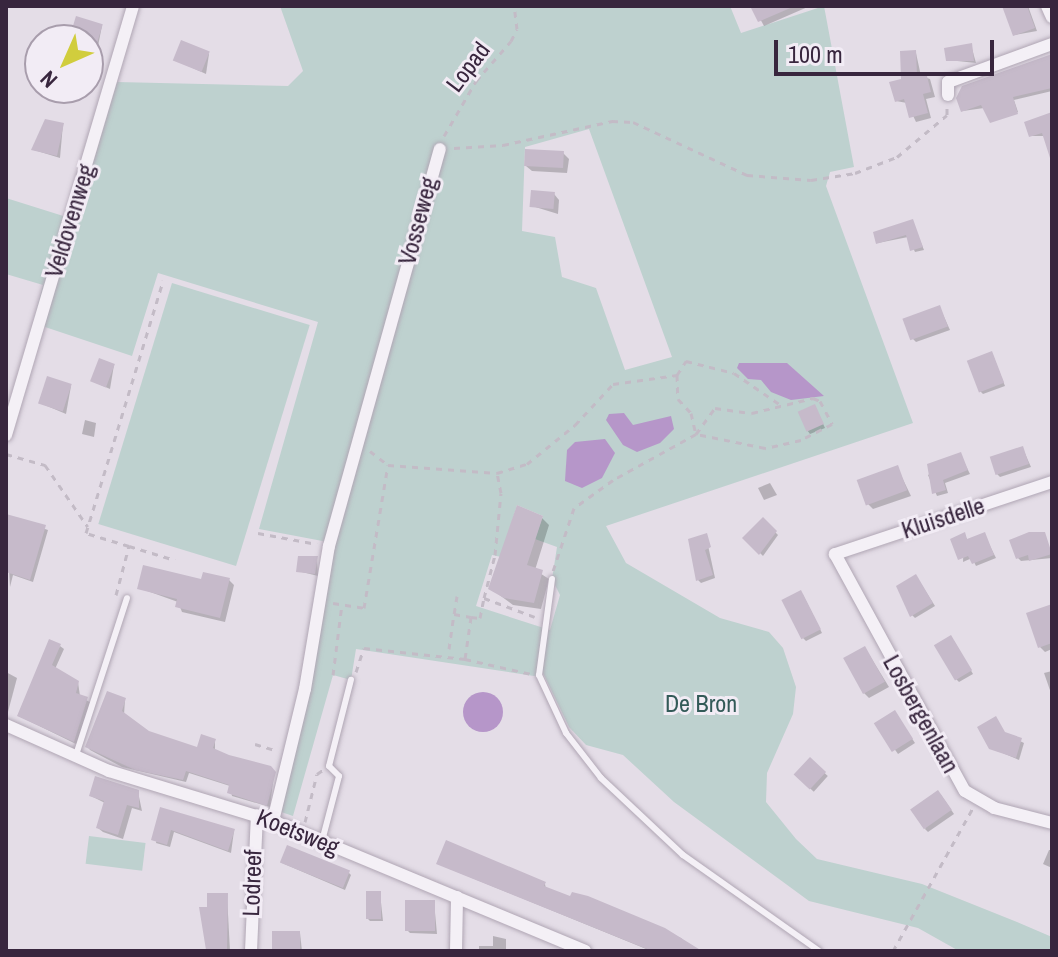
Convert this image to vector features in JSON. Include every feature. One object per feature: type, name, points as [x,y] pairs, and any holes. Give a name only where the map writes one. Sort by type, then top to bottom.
[{"type":"street","name":"Veldovenweg","points":[[6,435],[133,6]]},
{"type":"street","points":[[1047,6],[1052,17]]},
{"type":"street","points":[[948,95],[948,82],[1052,44]]},
{"type":"street","name":"Vosseweg","points":[[273,821],[291,754],[329,546],[361,443],[440,149]]},
{"type":"street","name":"Kluisdelle","points":[[835,554],[1052,482]]},
{"type":"street","name":"Losbergenlaan","points":[[835,554],[947,765],[975,798],[1052,823]]},
{"type":"street","name":"Koetsweg","points":[[6,725],[75,758],[273,821],[585,951]]},
{"type":"street","name":"Lodreef","points":[[251,951],[257,815]]},
{"type":"street","points":[[456,951],[457,897]]},
{"type":"lane","points":[[552,579],[543,620],[539,675],[566,733],[631,808],[683,855],[819,951]]},
{"type":"lane","points":[[75,758],[127,598]]},
{"type":"lane","points":[[322,841],[339,776],[329,766],[351,680]]},
{"type":"path","name":"Lopad","points":[[440,149],[476,81],[511,41],[517,29],[514,6]]},
{"type":"path","name":"Vosseweg","points":[[440,149],[503,145],[572,128],[633,122],[747,175],[811,180],[855,173],[897,157],[947,115],[948,95]]},
{"type":"path","points":[[163,281],[86,533],[175,560]]},
{"type":"path","points":[[696,434],[691,413],[678,399],[677,375],[686,361],[734,373],[784,408]]},
{"type":"path","points":[[361,443],[388,465],[497,473],[527,464],[575,425],[613,384],[677,375]]},
{"type":"path","points":[[552,579],[557,547],[574,508],[672,444],[696,434],[715,408],[752,413],[784,408],[813,398],[820,401],[832,424],[801,440],[765,448],[696,434]]},
{"type":"path","points":[[6,454],[45,465],[88,527]]},
{"type":"path","points":[[320,601],[364,608],[388,465]]},
{"type":"path","points":[[454,614],[480,618],[495,555],[501,493],[497,473]]},
{"type":"path","points":[[258,533],[329,546]]},
{"type":"path","points":[[127,598],[115,595],[129,546]]},
{"type":"path","points":[[449,649],[457,596]]},
{"type":"path","points":[[484,598],[543,620]]},
{"type":"path","points":[[333,675],[342,604]]},
{"type":"path","points":[[465,659],[471,617]]},
{"type":"path","points":[[351,680],[364,648],[465,659],[539,675]]},
{"type":"path","points":[[255,744],[291,754]]},
{"type":"path","points":[[302,833],[317,774],[329,766]]},
{"type":"path","points":[[893,951],[971,817],[975,798]]},
{"type":"green space","name":"De Bron","points":[[280,6],[730,6],[741,33],[824,6],[854,167],[830,172],[826,186],[913,423],[606,526],[626,563],[720,618],[769,632],[783,648],[796,687],[793,714],[767,773],[766,802],[796,839],[817,859],[922,884],[1052,937],[1052,951],[959,951],[918,928],[809,901],[674,802],[623,755],[586,745],[569,727],[543,673],[534,676],[356,649],[351,680],[333,675],[293,816],[281,812],[333,543],[259,529],[318,322],[158,273],[132,356],[33,323],[43,285],[6,274],[6,198],[76,220],[117,82],[288,86],[303,71]],"holes":[[[589,129],[672,357],[625,370],[596,288],[562,277],[555,237],[522,231],[525,147]],[[517,505],[543,516],[535,539],[557,547],[552,579],[560,595],[550,630],[476,606],[492,555],[501,557]]]},
{"type":"green space","points":[[172,283],[310,325],[236,566],[98,524]]},
{"type":"green space","points":[[89,836],[146,843],[142,871],[86,864]]},
{"type":"shaded area","points":[[739,363],[787,363],[824,396],[791,400],[771,392],[761,380],[748,379],[737,368]]},
{"type":"shaded area","points":[[624,413],[633,425],[671,416],[674,429],[660,443],[637,452],[623,445],[606,420],[609,414]]},
{"type":"shaded area","points":[[605,439],[615,453],[602,478],[582,488],[565,481],[567,450],[575,442]]},
{"type":"shaded area","points":[[483,692],[497,698],[503,712],[497,726],[483,732],[469,726],[463,712],[469,698]]},
{"type":"building","points":[[750,6],[795,6],[758,22]]},
{"type":"building","points":[[1002,6],[1027,6],[1035,28],[1013,36]]},
{"type":"building","points":[[76,16],[102,24],[74,24]]},
{"type":"building","points":[[181,40],[210,52],[202,72],[173,60]]},
{"type":"building","points":[[972,43],[974,61],[946,61],[944,48]]},
{"type":"building","points":[[916,50],[917,75],[926,72],[931,92],[923,94],[928,113],[909,118],[904,99],[895,102],[889,82],[901,79],[900,51]]},
{"type":"building","points":[[1052,54],[1052,88],[1013,97],[1018,114],[990,123],[981,105],[961,112],[956,98],[962,86]]},
{"type":"building","points":[[1052,112],[1050,158],[1042,133],[1029,137],[1024,122]]},
{"type":"building","points":[[45,119],[64,123],[57,156],[31,150]]},
{"type":"building","points":[[525,149],[564,151],[563,168],[524,166]]},
{"type":"building","points":[[531,190],[555,192],[553,209],[530,207]]},
{"type":"building","points":[[913,219],[923,247],[910,251],[906,235],[876,244],[873,232]]},
{"type":"building","points":[[940,305],[948,327],[910,340],[902,319]]},
{"type":"building","points":[[992,351],[1004,383],[979,392],[967,361]]},
{"type":"building","points":[[99,358],[115,364],[106,387],[90,381]]},
{"type":"building","points":[[47,376],[72,384],[63,412],[38,404]]},
{"type":"building","points":[[815,404],[824,424],[807,432],[798,412]]},
{"type":"building","points":[[1023,446],[1029,464],[996,475],[990,457]]},
{"type":"building","points":[[961,452],[968,470],[943,480],[946,490],[932,494],[927,464]]},
{"type":"building","points":[[898,465],[907,490],[866,505],[857,480]]},
{"type":"building","points":[[517,505],[543,516],[527,565],[543,570],[534,603],[504,598],[488,589]]},
{"type":"building","points":[[6,514],[46,525],[30,580],[6,572]]},
{"type":"building","points":[[763,517],[777,531],[759,555],[742,538]]},
{"type":"building","points":[[965,532],[967,539],[985,532],[994,555],[972,564],[968,556],[958,560],[950,539]]},
{"type":"building","points":[[1029,532],[1045,532],[1052,554],[1029,561],[1028,555],[1016,559],[1009,540]]},
{"type":"building","points":[[707,533],[711,547],[705,550],[713,575],[696,581],[688,539]]},
{"type":"building","points":[[298,556],[318,556],[315,574],[296,572]]},
{"type":"building","points":[[143,565],[201,579],[203,572],[230,578],[220,618],[175,607],[177,599],[137,589]]},
{"type":"building","points":[[916,574],[933,603],[910,617],[896,586]]},
{"type":"building","points":[[801,590],[821,629],[801,639],[781,600]]},
{"type":"building","points":[[1052,604],[1052,643],[1038,648],[1026,613]]},
{"type":"building","points":[[951,635],[972,670],[955,680],[934,645]]},
{"type":"building","points":[[49,639],[61,644],[52,665],[79,681],[76,693],[88,697],[74,742],[17,716]]},
{"type":"building","points":[[865,646],[885,682],[863,694],[843,658]]},
{"type":"building","points":[[107,691],[126,698],[122,711],[149,731],[197,747],[201,734],[216,739],[213,748],[271,766],[276,772],[267,806],[227,793],[229,785],[186,771],[183,780],[135,770],[85,747]]},
{"type":"building","points":[[895,710],[913,739],[892,752],[874,723]]},
{"type":"building","points":[[996,716],[1005,732],[1022,738],[1016,758],[989,749],[977,727]]},
{"type":"building","points":[[810,757],[826,772],[810,790],[794,775]]},
{"type":"building","points":[[95,776],[139,790],[139,808],[127,805],[118,835],[96,828],[104,801],[89,796]]},
{"type":"building","points":[[938,790],[952,810],[924,829],[910,810]]},
{"type":"building","points":[[160,807],[235,829],[228,851],[171,830],[167,845],[151,840]]},
{"type":"building","points":[[446,840],[546,882],[544,886],[570,896],[572,892],[588,896],[665,928],[702,951],[652,951],[436,864]]},
{"type":"building","points":[[287,845],[350,870],[343,888],[280,863]]},
{"type":"building","points":[[366,891],[381,891],[381,919],[366,919]]},
{"type":"building","points":[[207,893],[228,893],[227,950],[206,950],[199,907],[207,907]]},
{"type":"building","points":[[405,900],[435,900],[435,931],[405,931]]},
{"type":"building","points":[[272,931],[300,931],[300,951],[272,951]]}]
